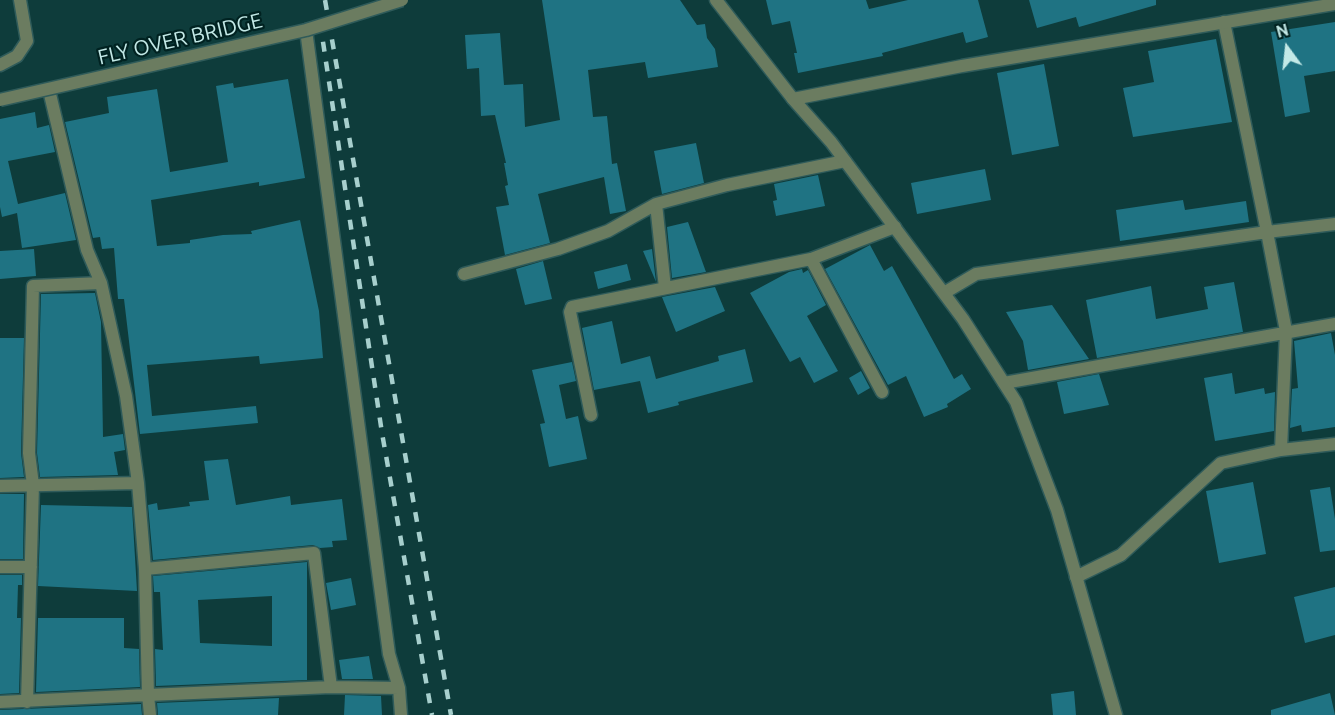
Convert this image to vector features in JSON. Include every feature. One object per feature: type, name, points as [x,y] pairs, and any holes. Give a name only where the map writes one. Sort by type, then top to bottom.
[{"type":"street","points":[[0,64],[17,56],[27,41],[20,0]]},
{"type":"street","name":"FLY OVER BRIDGE","points":[[0,100],[306,30],[402,0]]},
{"type":"street","points":[[716,0],[895,227],[944,293],[1016,402],[1057,510],[1116,715]]},
{"type":"street","points":[[793,99],[962,66],[1335,4]]},
{"type":"street","points":[[1224,22],[1286,331],[1281,450]]},
{"type":"street","points":[[306,30],[389,654],[399,688],[401,715]]},
{"type":"street","points":[[50,90],[87,250],[101,283],[126,396],[138,483],[145,569],[150,715]]},
{"type":"street","points":[[464,274],[558,249],[608,231],[656,204],[727,185],[845,161]]},
{"type":"street","points":[[656,204],[665,288]]},
{"type":"street","points":[[944,293],[976,274],[1335,224]]},
{"type":"street","points":[[591,415],[570,312],[572,307],[811,259],[895,227]]},
{"type":"street","points":[[811,259],[882,392]]},
{"type":"street","points":[[27,702],[33,485],[28,453],[33,286],[101,283]]},
{"type":"street","points":[[1004,383],[1335,324]]},
{"type":"street","points":[[1076,577],[1121,555],[1221,463],[1281,450],[1335,444]]},
{"type":"street","points":[[0,486],[138,483]]},
{"type":"street","points":[[145,569],[314,553],[331,687]]},
{"type":"street","points":[[0,567],[31,567]]},
{"type":"street","points":[[0,702],[331,687],[399,688]]},
{"type":"building","points":[[542,0],[680,0],[697,25],[705,24],[707,38],[715,49],[718,67],[648,78],[645,62],[588,70],[593,117],[607,116],[612,164],[617,163],[626,211],[610,214],[604,177],[538,194],[550,243],[505,255],[496,207],[509,205],[505,186],[508,185],[504,163],[506,163],[495,115],[481,116],[479,68],[467,69],[465,35],[500,33],[504,85],[523,84],[525,127],[560,120]]},
{"type":"building","points":[[766,0],[866,0],[869,9],[908,0],[978,0],[988,37],[966,43],[963,32],[882,53],[883,56],[798,73],[794,53],[797,53],[790,21],[772,25]]},
{"type":"building","points":[[1029,0],[1156,0],[1156,5],[1079,27],[1076,17],[1037,28]]},
{"type":"building","points":[[1335,22],[1335,71],[1304,76],[1310,112],[1285,117],[1271,32]]},
{"type":"building","points":[[1216,39],[1232,122],[1133,137],[1123,88],[1154,82],[1148,51]]},
{"type":"building","points":[[1044,64],[1059,146],[1012,155],[997,73]]},
{"type":"building","points":[[288,79],[305,178],[259,186],[259,182],[151,200],[157,246],[190,243],[190,240],[223,235],[252,234],[251,231],[300,220],[319,311],[323,358],[260,364],[259,356],[147,365],[152,416],[256,406],[258,423],[140,434],[124,299],[118,299],[114,248],[102,249],[100,237],[93,238],[65,122],[109,113],[107,97],[157,89],[170,172],[228,162],[216,86],[233,83],[234,88]]},
{"type":"building","points":[[35,112],[37,128],[49,125],[55,152],[8,161],[18,204],[65,193],[76,240],[22,248],[17,213],[2,217],[0,207],[0,119]]},
{"type":"building","points":[[696,143],[704,183],[662,194],[654,151]]},
{"type":"building","points":[[985,169],[991,200],[917,214],[911,183]]},
{"type":"building","points":[[818,175],[825,206],[776,216],[773,201],[777,200],[774,184]]},
{"type":"building","points":[[1183,200],[1185,210],[1246,201],[1249,222],[1120,241],[1116,210]]},
{"type":"building","points":[[688,222],[706,272],[672,278],[667,227]]},
{"type":"building","points":[[870,245],[884,271],[892,266],[954,379],[962,374],[971,389],[947,404],[948,407],[924,417],[906,376],[888,385],[825,269]]},
{"type":"building","points":[[34,249],[36,276],[0,279],[0,251]]},
{"type":"building","points":[[652,249],[656,282],[643,251]]},
{"type":"building","points":[[543,261],[552,299],[525,305],[516,269]]},
{"type":"building","points":[[627,264],[631,280],[598,289],[594,272]]},
{"type":"building","points":[[802,269],[803,273],[808,270],[826,305],[807,316],[838,371],[814,383],[800,357],[790,362],[750,293],[789,272]]},
{"type":"building","points":[[1234,282],[1243,332],[1097,358],[1086,300],[1151,286],[1156,319],[1208,309],[1204,287]]},
{"type":"building","points":[[715,287],[725,311],[676,332],[662,297]]},
{"type":"building","points":[[95,293],[101,322],[103,437],[123,434],[125,450],[114,452],[118,475],[40,477],[37,453],[41,294]]},
{"type":"building","points":[[1052,305],[1089,359],[1028,370],[1023,341],[1006,312]]},
{"type":"building","points":[[612,321],[621,364],[650,356],[656,379],[719,361],[718,356],[745,349],[753,382],[678,402],[679,405],[648,413],[640,381],[594,390],[582,328]]},
{"type":"building","points":[[1331,333],[1335,355],[1335,427],[1302,432],[1301,425],[1290,428],[1292,389],[1298,388],[1294,341]]},
{"type":"building","points":[[0,338],[24,338],[21,453],[24,477],[0,478]]},
{"type":"building","points":[[572,362],[576,381],[559,385],[566,419],[578,416],[587,459],[549,467],[540,424],[545,423],[532,370]]},
{"type":"building","points":[[861,371],[870,388],[858,395],[849,378]]},
{"type":"building","points":[[1232,373],[1235,394],[1264,388],[1265,394],[1275,392],[1274,431],[1215,441],[1204,378]]},
{"type":"building","points":[[1099,374],[1109,405],[1064,414],[1057,382]]},
{"type":"building","points":[[228,459],[236,505],[290,496],[291,505],[342,499],[347,540],[332,541],[333,547],[320,548],[313,545],[153,560],[148,505],[157,503],[158,510],[190,506],[189,502],[209,500],[204,461]]},
{"type":"building","points":[[1253,482],[1266,554],[1219,563],[1206,491]]},
{"type":"building","points":[[1330,487],[1335,519],[1335,550],[1320,552],[1310,490]]},
{"type":"building","points":[[0,494],[24,494],[23,559],[0,559]]},
{"type":"building","points":[[41,505],[132,507],[137,591],[38,586]]},
{"type":"building","points":[[307,562],[307,680],[156,686],[155,649],[163,650],[160,592],[154,592],[153,576]],"holes":[[[272,596],[272,646],[200,643],[198,600]]]},
{"type":"building","points":[[0,575],[22,575],[22,585],[18,585],[17,618],[21,618],[19,693],[0,694]]},
{"type":"building","points":[[351,578],[356,605],[331,610],[326,583]]},
{"type":"building","points":[[1335,587],[1335,635],[1305,643],[1294,597]]},
{"type":"building","points":[[38,618],[124,618],[124,648],[139,649],[140,687],[36,692]]},
{"type":"building","points":[[369,656],[373,679],[342,679],[339,660]]},
{"type":"building","points":[[1074,691],[1076,715],[1053,715],[1051,694]]},
{"type":"building","points":[[1330,693],[1335,715],[1271,715],[1271,710]]},
{"type":"building","points":[[345,695],[381,696],[382,715],[344,715]]},
{"type":"building","points":[[279,698],[278,715],[158,715],[157,703]]},
{"type":"building","points":[[141,704],[142,715],[0,715],[0,710]]},
{"type":"railway","points":[[325,0],[451,715]]},
{"type":"railway","points":[[320,22],[382,433],[432,715]]}]
